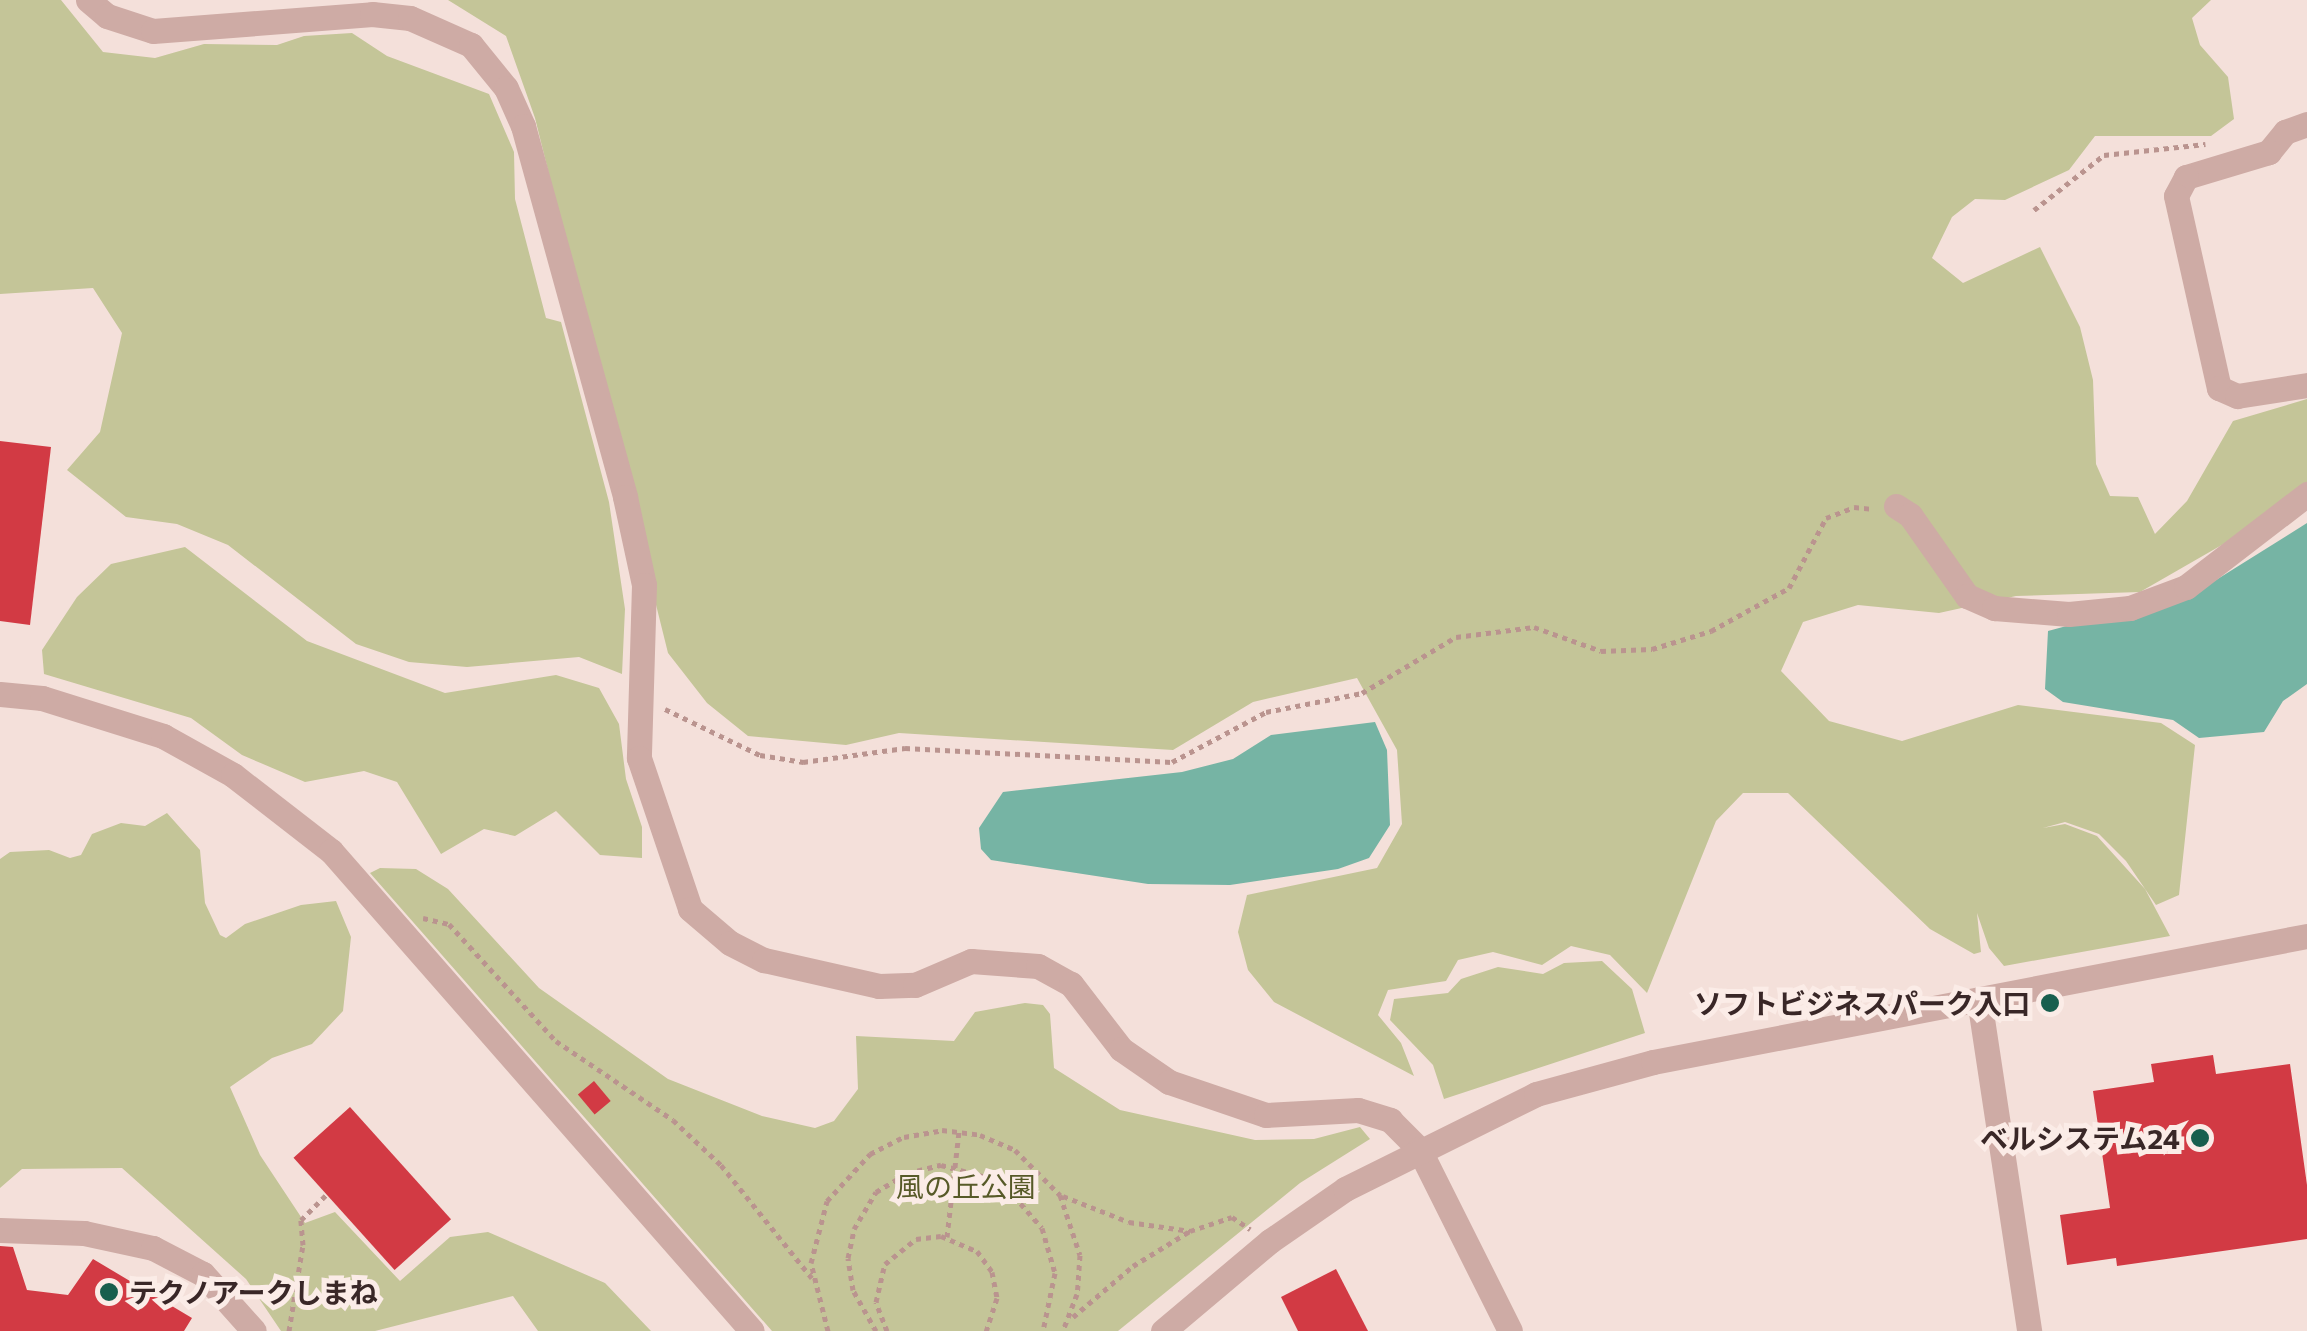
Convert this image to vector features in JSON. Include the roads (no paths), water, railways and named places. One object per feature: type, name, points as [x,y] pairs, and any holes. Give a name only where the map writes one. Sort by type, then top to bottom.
[{"type":"street","points":[[88,0],[107,16],[153,31],[372,14],[410,18],[452,32],[486,58],[523,126],[625,497],[644,585],[639,758],[690,909],[730,944],[764,960],[880,986],[914,985],[971,961],[1038,966],[1071,984],[1121,1049],[1169,1082],[1266,1115],[1374,1112],[1419,1149],[1510,1331]]},
{"type":"street","points":[[2307,124],[2285,132],[2269,152],[2186,177],[2176,196],[2220,388],[2237,396],[2307,385]]},
{"type":"street","points":[[1896,506],[1910,516],[1967,596],[1994,608],[2069,614],[2130,608],[2186,587],[2307,494]]},
{"type":"street","points":[[0,694],[42,698],[164,736],[233,775],[331,851],[752,1331]]},
{"type":"street","points":[[1164,1331],[1270,1241],[1419,1149],[1536,1094],[1589,1078],[1979,998],[2307,936]]},
{"type":"street","points":[[1979,998],[2029,1331]]},
{"type":"street","points":[[0,1230],[84,1233],[153,1248],[203,1274],[254,1331]]},
{"type":"water","points":[[2307,523],[2307,684],[2283,701],[2264,732],[2199,738],[2173,720],[2063,702],[2045,689],[2048,631],[2200,590]]},
{"type":"water","points":[[1375,722],[1387,750],[1390,825],[1369,858],[1338,869],[1230,885],[1148,884],[991,860],[981,849],[979,828],[1003,792],[1182,772],[1233,759],[1271,735]]},
{"type":"place","name":"ソフトビジネスパーク入口","points":[[2050,1003]]},
{"type":"place","name":"ベルシステム24","points":[[2200,1138]]},
{"type":"place","name":"テクノアークしまね","points":[[109,1292]]},
{"type":"park label","name":"風の丘公園","points":[[966,1186]]}]
